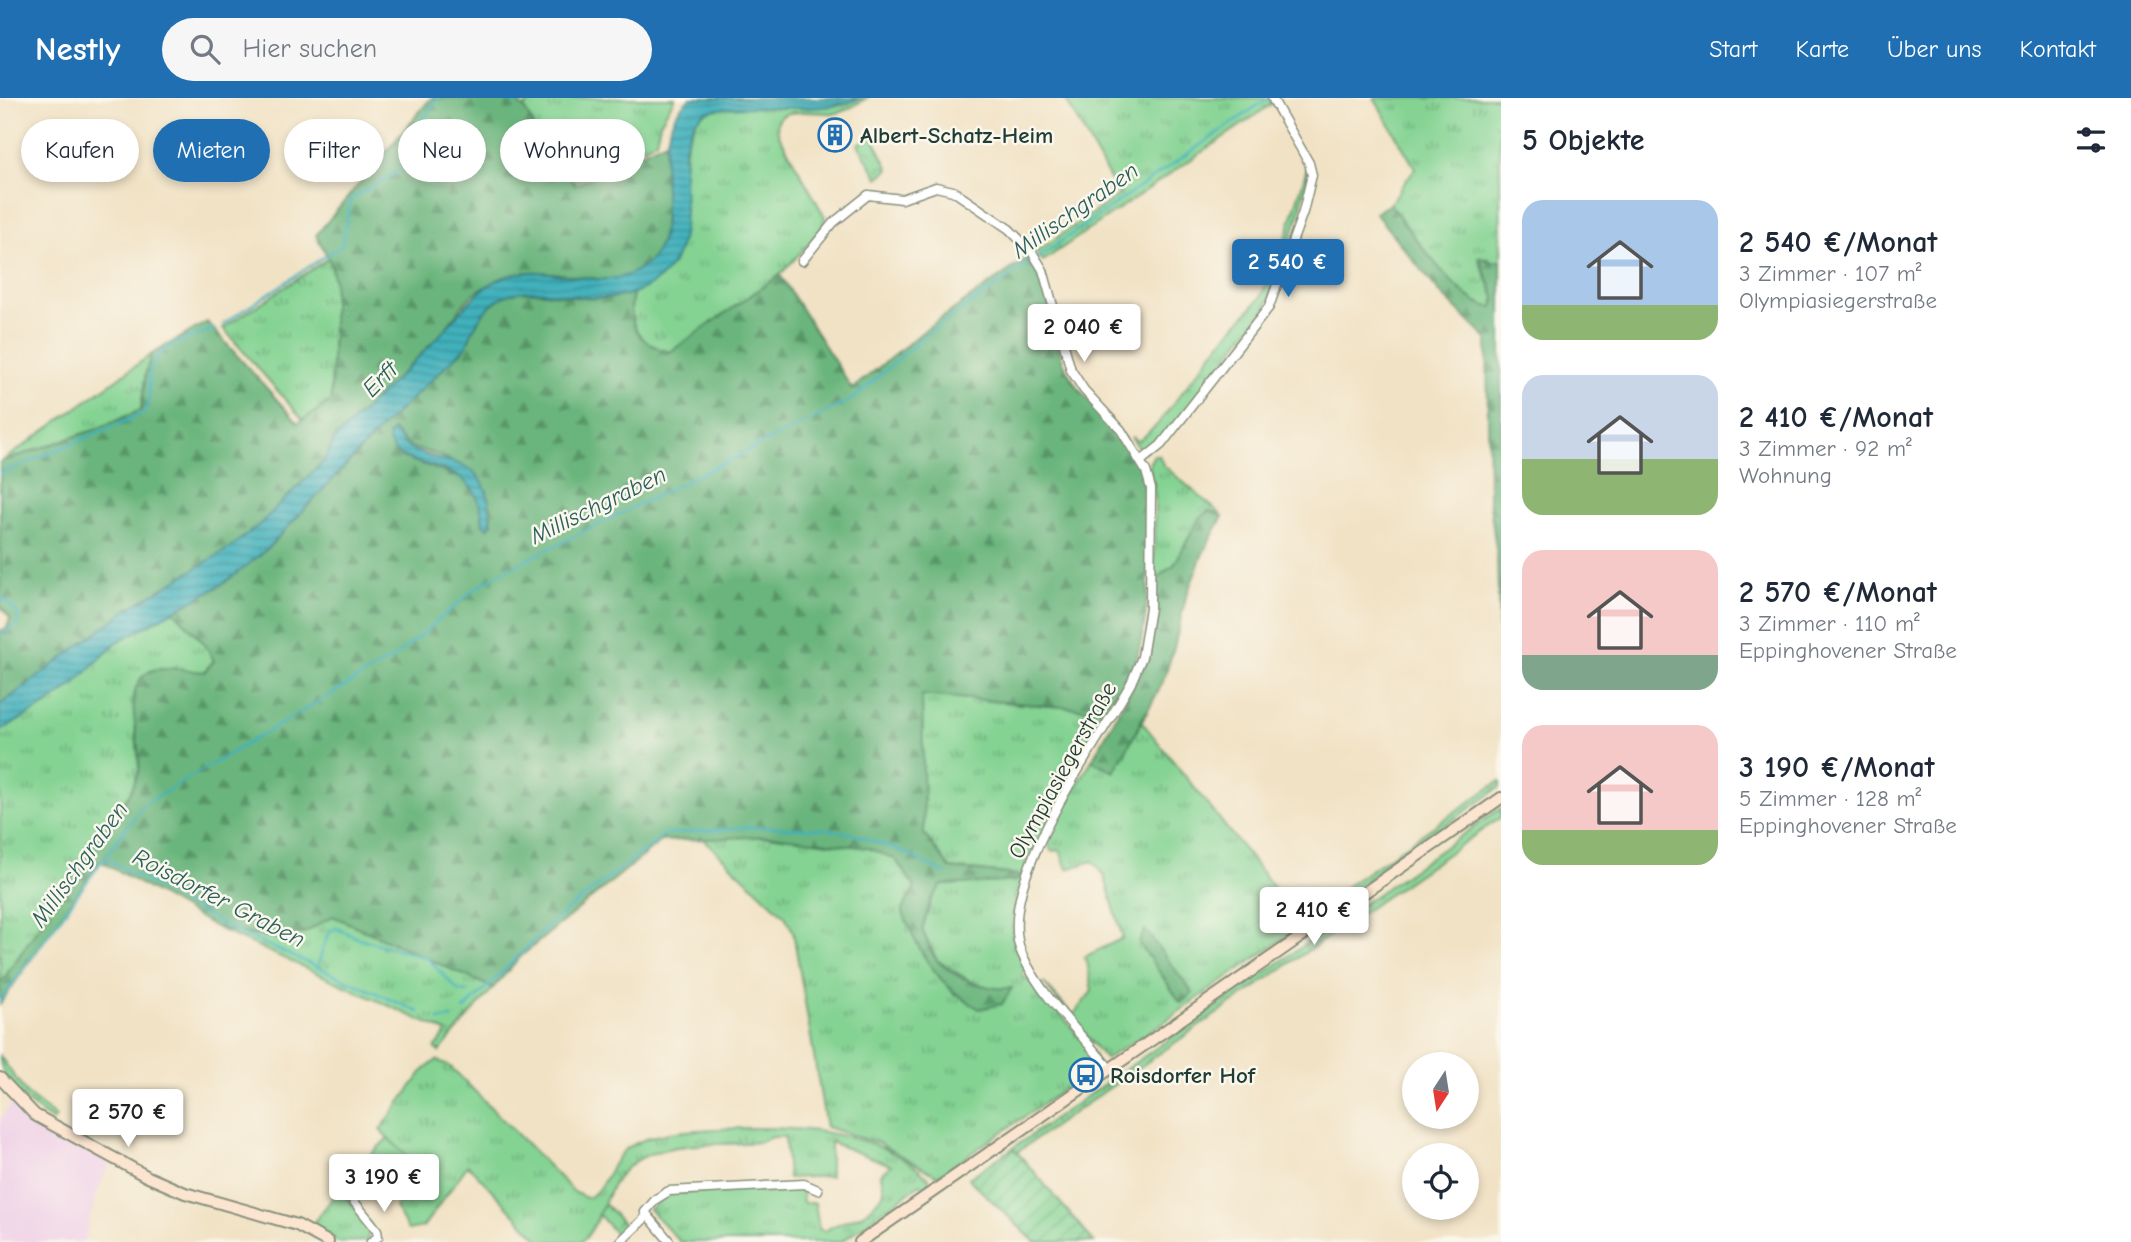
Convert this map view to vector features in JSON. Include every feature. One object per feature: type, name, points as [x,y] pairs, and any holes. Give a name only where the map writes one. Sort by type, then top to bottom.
[{"type":"main road","points":[[860,1242],[1501,798]]},
{"type":"main road","points":[[0,1077],[35,1115],[148,1177],[185,1193],[297,1225],[328,1242]]},
{"type":"street","points":[[1141,461],[1161,445],[1265,314],[1293,244],[1312,175],[1309,163],[1272,98]]},
{"type":"street","name":"Olympiasiegerstraße","points":[[802,261],[833,223],[864,198],[872,195],[902,199],[936,187],[953,191],[980,207],[1009,229],[1039,262],[1051,290],[1063,347],[1071,370],[1084,390],[1113,419],[1141,461],[1149,479],[1152,499],[1150,608],[1142,657],[1131,683],[1032,858],[1019,893],[1015,916],[1017,937],[1026,962],[1110,1069]]},
{"type":"street","points":[[339,1183],[377,1230],[378,1237],[371,1242]]},
{"type":"street","points":[[620,1242],[647,1216],[648,1207],[673,1190],[804,1184],[818,1190]]},
{"type":"street","points":[[647,1216],[670,1242]]},
{"type":"shaded area","points":[[14,1100],[36,1121],[111,1162],[96,1194],[84,1242],[0,1242],[0,1120]]},
{"type":"green space","points":[[431,98],[511,98],[524,108],[530,119],[500,119],[500,182],[573,182],[575,185],[581,182],[645,182],[645,151],[666,141],[664,225],[653,258],[640,271],[624,278],[587,278],[529,272],[510,276],[479,290],[464,304],[441,334],[335,439],[324,461],[260,524],[230,548],[128,609],[0,705],[0,631],[7,628],[10,618],[0,606],[0,462],[94,430],[141,410],[146,371],[152,354],[207,322],[298,423],[331,401],[334,282],[331,263],[316,235],[360,182],[384,182],[384,154],[398,137],[398,182],[486,182],[486,119],[413,119]]},
{"type":"green space","points":[[534,98],[675,98],[660,123],[656,141],[645,146],[645,119],[527,119],[524,108]]},
{"type":"green space","points":[[867,98],[841,112],[797,112],[780,118],[777,124],[779,135],[825,217],[823,228],[780,275],[670,352],[642,338],[631,314],[633,293],[645,288],[685,163],[687,141],[696,121],[705,112],[727,106],[838,106]]},
{"type":"green space","points":[[1065,98],[1269,98],[1272,104],[1043,261],[1036,252],[1119,195]]},
{"type":"green space","points":[[1374,98],[1499,98],[1501,261],[1491,262],[1488,258],[1479,261],[1495,297],[1494,307],[1481,304],[1452,282],[1422,248],[1390,204],[1415,168]]},
{"type":"green space","points":[[872,136],[889,169],[878,178],[858,144]]},
{"type":"green space","points":[[1307,168],[1300,212],[1266,307],[1163,440],[1142,452],[1131,437],[1139,441],[1157,425],[1220,343],[1260,298],[1283,247]]},
{"type":"green space","points":[[1390,204],[1452,282],[1481,304],[1493,307],[1495,297],[1479,257],[1491,262],[1501,261],[1501,708],[1497,556],[1489,498],[1487,339],[1441,294],[1375,213]]},
{"type":"green space","points":[[1030,256],[1044,285],[1058,346],[1069,374],[1127,443],[1141,471],[1149,500],[1148,583],[1142,637],[1125,687],[1110,711],[922,695],[924,834],[950,868],[1019,875],[1017,881],[942,885],[931,900],[922,930],[935,957],[962,978],[982,985],[1012,988],[1002,1004],[979,1009],[952,990],[923,955],[902,910],[915,887],[895,859],[868,848],[773,836],[661,841],[520,957],[493,988],[333,916],[306,932],[283,939],[219,929],[100,861],[0,1004],[0,984],[131,791],[139,771],[134,709],[139,681],[149,672],[165,668],[204,672],[214,661],[205,644],[173,610],[221,585],[267,549],[383,426],[466,347],[476,323],[487,307],[499,297],[527,291],[590,298],[633,293],[631,314],[637,331],[650,344],[670,352],[780,275],[852,389],[930,326]],"holes":[[[393,430],[415,448],[453,462],[487,491],[492,524],[483,524],[477,499],[463,479],[396,455]]]},
{"type":"green space","points":[[329,258],[334,282],[331,401],[303,420],[223,328]]},
{"type":"green space","points":[[152,354],[146,371],[141,410],[94,430],[1,462]]},
{"type":"green space","points":[[1154,455],[1159,455],[1163,465],[1223,516],[1210,511],[1199,519],[1174,565],[1154,580],[1155,497],[1149,464]]},
{"type":"green space","points":[[1209,511],[1223,516],[1203,553],[1186,597],[1162,684],[1114,772],[1092,760],[1146,662],[1151,647],[1154,580],[1174,565],[1199,519]]},
{"type":"green space","points":[[173,610],[205,644],[214,660],[204,672],[166,668],[150,671],[133,697],[139,770],[131,792],[0,984],[0,731],[48,704],[74,684],[117,642]]},
{"type":"green space","points":[[922,695],[1110,711],[1029,857],[1014,901],[1012,936],[1025,968],[1022,977],[1034,981],[1095,1056],[1097,1067],[938,1176],[878,1143],[826,1127],[793,931],[785,916],[702,838],[803,838],[859,845],[881,851],[896,860],[915,887],[902,910],[954,995],[998,990],[972,982],[937,960],[922,930],[931,900],[941,885],[1016,881],[1019,875],[950,868],[924,834]]},
{"type":"green space","points":[[1142,722],[1299,919],[1500,781],[1500,787],[1154,1029],[1105,1059],[1043,982],[1073,1015],[1092,991],[1084,957],[1123,938],[1104,875],[1093,861],[1067,869],[1060,850],[1052,851],[1045,838],[1092,760],[1114,772]]},
{"type":"green space","points":[[1501,808],[1501,817],[1017,1152],[1013,1148]]},
{"type":"green space","points":[[333,916],[493,988],[439,1052],[435,1048],[447,1032],[219,929],[266,937],[289,936]]},
{"type":"green space","points":[[1145,930],[1193,993],[1181,1003],[1139,943]]},
{"type":"green space","points":[[0,1056],[27,1094],[56,1117],[53,1121],[11,1085],[1,1066]]},
{"type":"green space","points":[[437,1060],[451,1067],[574,1192],[586,1198],[598,1190],[622,1152],[629,1147],[661,1135],[717,1129],[800,1129],[856,1139],[883,1148],[907,1161],[929,1178],[929,1183],[924,1187],[920,1184],[841,1242],[680,1242],[649,1209],[666,1196],[676,1193],[802,1187],[803,1203],[815,1203],[819,1229],[825,1231],[864,1213],[883,1195],[881,1174],[891,1165],[830,1142],[830,1176],[788,1178],[785,1137],[772,1137],[759,1142],[678,1147],[641,1158],[625,1169],[613,1185],[595,1223],[581,1242],[541,1242],[468,1165],[423,1227],[408,1230],[395,1207],[398,1204],[395,1200],[402,1193],[398,1189],[418,1168],[380,1130],[424,1070]]},
{"type":"green space","points":[[388,1138],[419,1168],[390,1197],[359,1166]]},
{"type":"green space","points":[[1013,1148],[1094,1242],[1035,1242],[969,1178]]},
{"type":"green space","points":[[339,1190],[371,1225],[367,1241],[337,1242],[313,1223]]},
{"type":"green space","points":[[605,1204],[627,1228],[618,1236],[598,1214]]},
{"type":"water","name":"Erft","points":[[690,98],[861,98],[824,107],[736,107],[704,113],[691,129],[685,150],[684,226],[679,251],[666,272],[643,289],[617,297],[591,298],[519,292],[499,299],[481,316],[466,347],[383,426],[267,549],[221,585],[117,642],[74,684],[48,704],[0,731],[0,705],[128,609],[230,548],[260,524],[324,461],[335,439],[483,289],[502,278],[520,273],[538,272],[611,279],[628,275],[645,265],[658,249],[664,230],[667,137],[675,116]]},
{"type":"water","points":[[393,430],[414,450],[472,470],[485,488],[491,520],[488,529],[483,524],[478,500],[467,484],[453,474],[404,457],[393,449],[388,436]]},
{"type":"waterway","points":[[223,324],[342,245],[351,199],[411,164],[422,120],[438,98]]},
{"type":"waterway","points":[[504,98],[512,103],[522,103],[527,98]]},
{"type":"waterway","name":"Millischgraben","points":[[0,1001],[143,805],[396,656],[477,587],[504,571],[853,399],[927,334],[1267,99]]},
{"type":"waterway","points":[[0,474],[144,413],[148,401],[151,368],[156,359],[171,346],[214,329]]},
{"type":"waterway","points":[[0,596],[18,613],[18,624],[0,635]]},
{"type":"waterway","name":"Roisdorfer Graben","points":[[464,1010],[553,921],[665,834],[751,827],[827,829],[853,834],[906,853],[946,874]]},
{"type":"waterway","name":"Roisdorfer Graben","points":[[105,858],[229,928],[419,1012]]},
{"type":"waterway","name":"Roisdorfer Graben","points":[[317,968],[328,933],[336,928],[358,938],[427,958],[459,991],[468,992]]},
{"type":"waterway","name":"Roisdorfer Graben","points":[[438,1020],[452,1018]]},
{"type":"place","name":"Albert-Schatz-Heim","points":[[835,135]]},
{"type":"place","name":"Roisdorfer Hof","points":[[1086,1075]]}]
